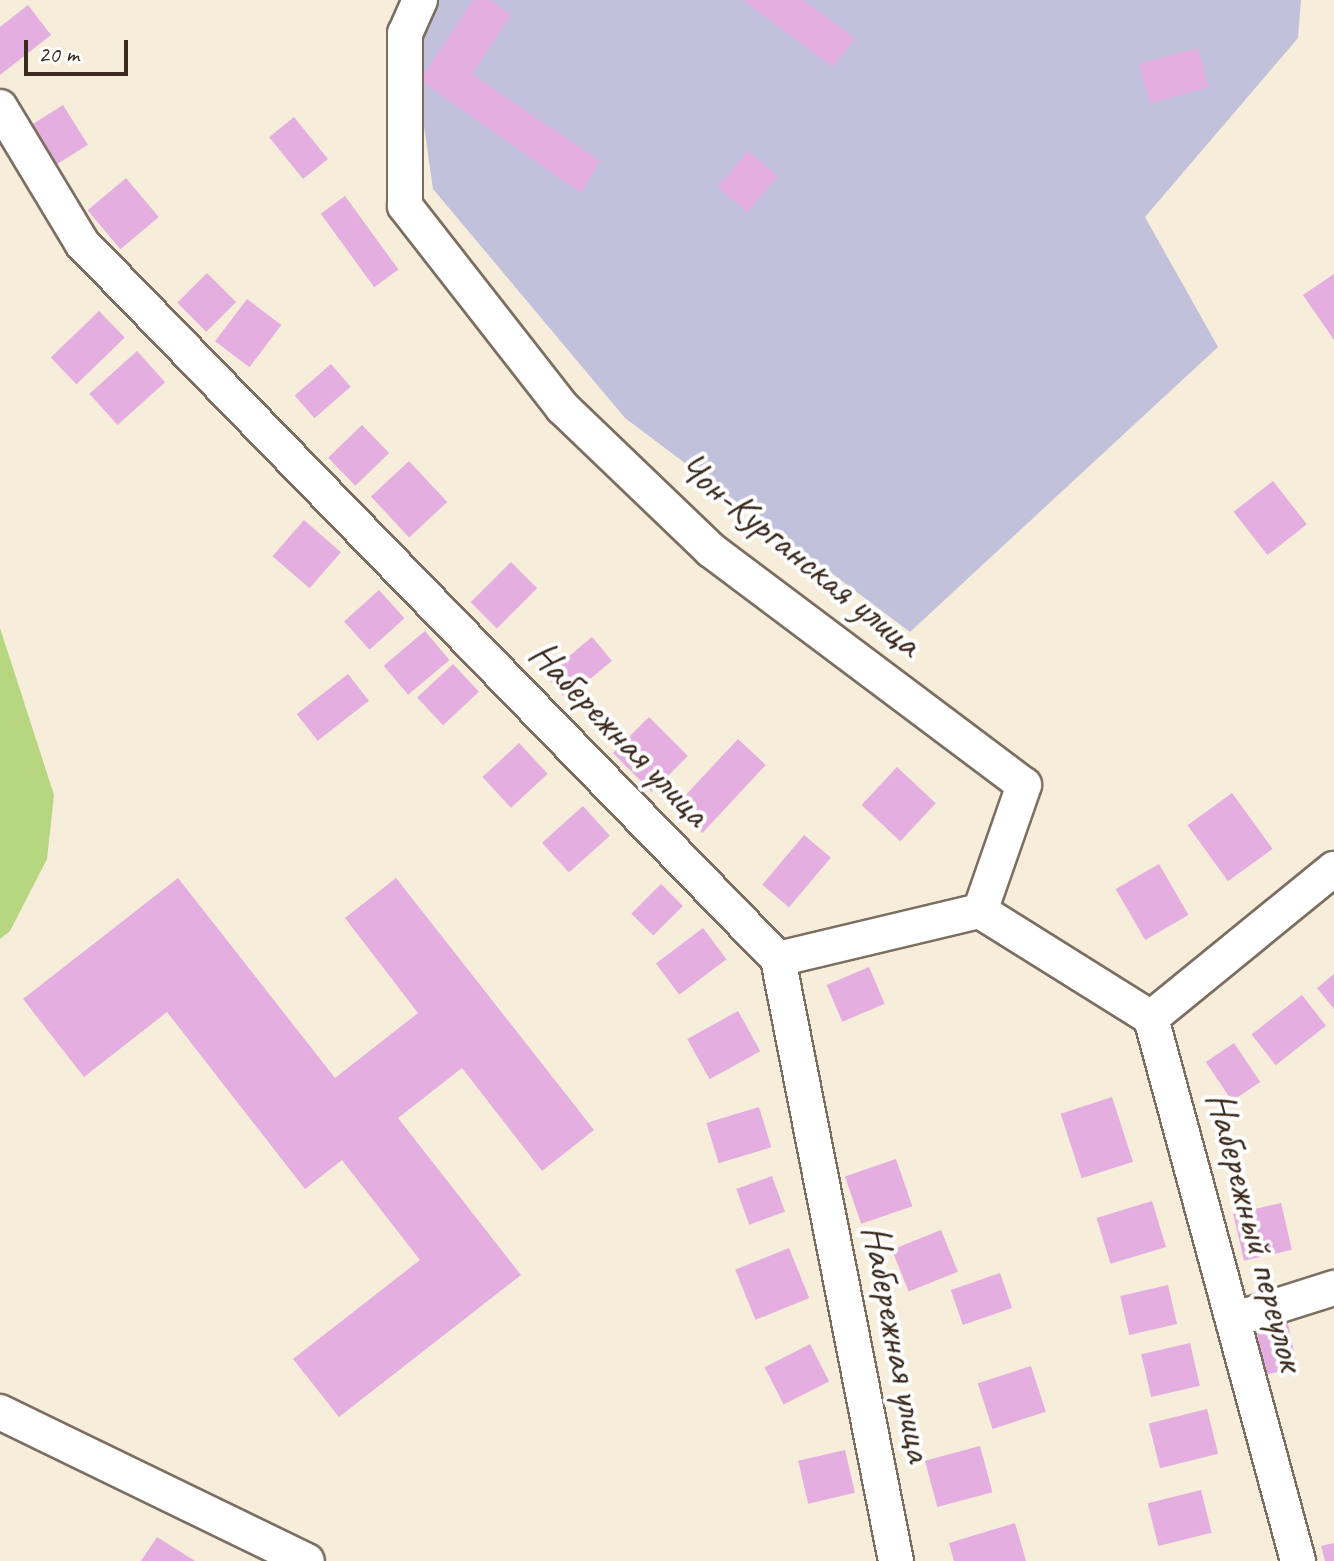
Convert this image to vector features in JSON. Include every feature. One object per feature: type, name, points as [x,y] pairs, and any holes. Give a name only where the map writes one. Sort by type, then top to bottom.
[{"type":"street","name":"Чон-Курганская улица","points":[[420,0],[405,33],[405,206],[563,408],[711,550],[1024,785],[980,911]]},
{"type":"street","name":"Набережная улица","points":[[0,107],[82,243],[778,959],[896,1561]]},
{"type":"street","points":[[778,959],[980,911],[1151,1018],[1334,869]]},
{"type":"street","name":"Набережный переулок","points":[[1151,1018],[1236,1319],[1298,1561]]},
{"type":"street","points":[[1236,1319],[1334,1288]]},
{"type":"street","points":[[0,1412],[307,1561]]},
{"type":"shaded area","points":[[437,0],[1301,0],[1298,38],[1145,217],[1218,347],[910,632],[625,418],[433,189],[415,63]]},
{"type":"green space","points":[[0,628],[54,795],[47,859],[10,931],[0,939]]},
{"type":"building","points":[[473,0],[491,0],[511,15],[472,74],[600,161],[581,193],[420,80]]},
{"type":"building","points":[[743,0],[803,0],[855,38],[833,67]]},
{"type":"building","points":[[28,5],[51,35],[0,75],[0,27]]},
{"type":"building","points":[[1198,48],[1209,88],[1150,103],[1139,64]]},
{"type":"building","points":[[63,105],[88,145],[49,169],[24,129]]},
{"type":"building","points":[[294,117],[328,159],[303,179],[269,137]]},
{"type":"building","points":[[748,151],[778,176],[748,212],[718,187]]},
{"type":"building","points":[[126,178],[159,217],[120,249],[88,210]]},
{"type":"building","points":[[345,196],[398,270],[374,287],[321,214]]},
{"type":"building","points":[[207,273],[236,302],[206,332],[177,303]]},
{"type":"building","points":[[1334,274],[1334,340],[1303,295]]},
{"type":"building","points":[[247,299],[281,325],[249,367],[215,341]]},
{"type":"building","points":[[99,311],[125,338],[77,384],[51,358]]},
{"type":"building","points":[[137,351],[165,382],[118,425],[89,394]]},
{"type":"building","points":[[331,364],[351,387],[314,418],[295,395]]},
{"type":"building","points":[[362,425],[389,453],[355,486],[328,458]]},
{"type":"building","points":[[409,461],[447,502],[409,537],[371,496]]},
{"type":"building","points":[[1273,481],[1307,524],[1267,555],[1234,512]]},
{"type":"building","points":[[304,520],[341,552],[309,588],[273,556]]},
{"type":"building","points":[[511,562],[537,588],[497,628],[471,602]]},
{"type":"building","points":[[379,590],[404,618],[369,650],[344,621]]},
{"type":"building","points":[[425,631],[449,660],[408,695],[384,666]]},
{"type":"building","points":[[592,637],[612,661],[566,699],[546,676]]},
{"type":"building","points":[[453,664],[479,692],[443,725],[417,697]]},
{"type":"building","points":[[348,674],[369,701],[318,741],[297,714]]},
{"type":"building","points":[[649,717],[688,756],[652,792],[613,753]]},
{"type":"building","points":[[738,739],[766,765],[702,833],[675,807]]},
{"type":"building","points":[[519,743],[548,774],[511,808],[482,777]]},
{"type":"building","points":[[897,767],[936,803],[900,841],[862,805]]},
{"type":"building","points":[[1232,793],[1273,849],[1228,881],[1188,825]]},
{"type":"building","points":[[583,806],[610,836],[569,873],[542,843]]},
{"type":"building","points":[[804,835],[831,857],[789,907],[762,885]]},
{"type":"building","points":[[1159,864],[1188,915],[1145,940],[1116,889]]},
{"type":"building","points":[[178,878],[335,1078],[418,1013],[345,918],[396,878],[594,1130],[542,1171],[462,1068],[398,1118],[521,1275],[339,1417],[293,1359],[420,1260],[342,1160],[305,1189],[167,1012],[84,1077],[23,999]]},
{"type":"building","points":[[661,884],[683,906],[653,936],[631,914]]},
{"type":"building","points":[[703,928],[726,959],[679,995],[656,964]]},
{"type":"building","points":[[869,967],[885,1004],[842,1022],[827,985]]},
{"type":"building","points":[[1334,974],[1334,1009],[1317,988]]},
{"type":"building","points":[[1302,995],[1326,1026],[1276,1065],[1252,1034]]},
{"type":"building","points":[[738,1011],[760,1051],[710,1079],[687,1039]]},
{"type":"building","points":[[1234,1043],[1260,1082],[1232,1101],[1206,1062]]},
{"type":"building","points":[[1112,1097],[1133,1162],[1082,1178],[1061,1114]]},
{"type":"building","points":[[759,1107],[771,1147],[719,1163],[706,1123]]},
{"type":"building","points":[[896,1159],[912,1206],[861,1224],[845,1177]]},
{"type":"building","points":[[772,1176],[785,1212],[749,1225],[736,1189]]},
{"type":"building","points":[[1152,1201],[1166,1247],[1111,1264],[1097,1218]]},
{"type":"building","points":[[1281,1203],[1292,1250],[1244,1261],[1233,1214]]},
{"type":"building","points":[[941,1230],[958,1272],[909,1292],[892,1250]]},
{"type":"building","points":[[789,1248],[809,1298],[755,1320],[735,1270]]},
{"type":"building","points":[[1000,1273],[1012,1308],[963,1325],[951,1290]]},
{"type":"building","points":[[1168,1285],[1177,1324],[1129,1335],[1120,1296]]},
{"type":"building","points":[[1287,1319],[1297,1368],[1260,1376],[1250,1327]]},
{"type":"building","points":[[1190,1343],[1200,1386],[1151,1397],[1141,1354]]},
{"type":"building","points":[[810,1344],[829,1381],[784,1405],[765,1367]]},
{"type":"building","points":[[1031,1366],[1046,1412],[993,1429],[978,1383]]},
{"type":"building","points":[[1207,1409],[1218,1454],[1160,1468],[1149,1424]]},
{"type":"building","points":[[980,1446],[992,1492],[937,1507],[925,1461]]},
{"type":"building","points":[[845,1450],[855,1493],[808,1504],[798,1461]]},
{"type":"building","points":[[1201,1490],[1212,1533],[1158,1546],[1148,1503]]},
{"type":"building","points":[[1015,1523],[1026,1561],[954,1561],[949,1543]]},
{"type":"building","points":[[157,1537],[195,1561],[141,1561]]},
{"type":"building","points":[[1334,1543],[1334,1561],[1325,1561],[1321,1546]]}]
